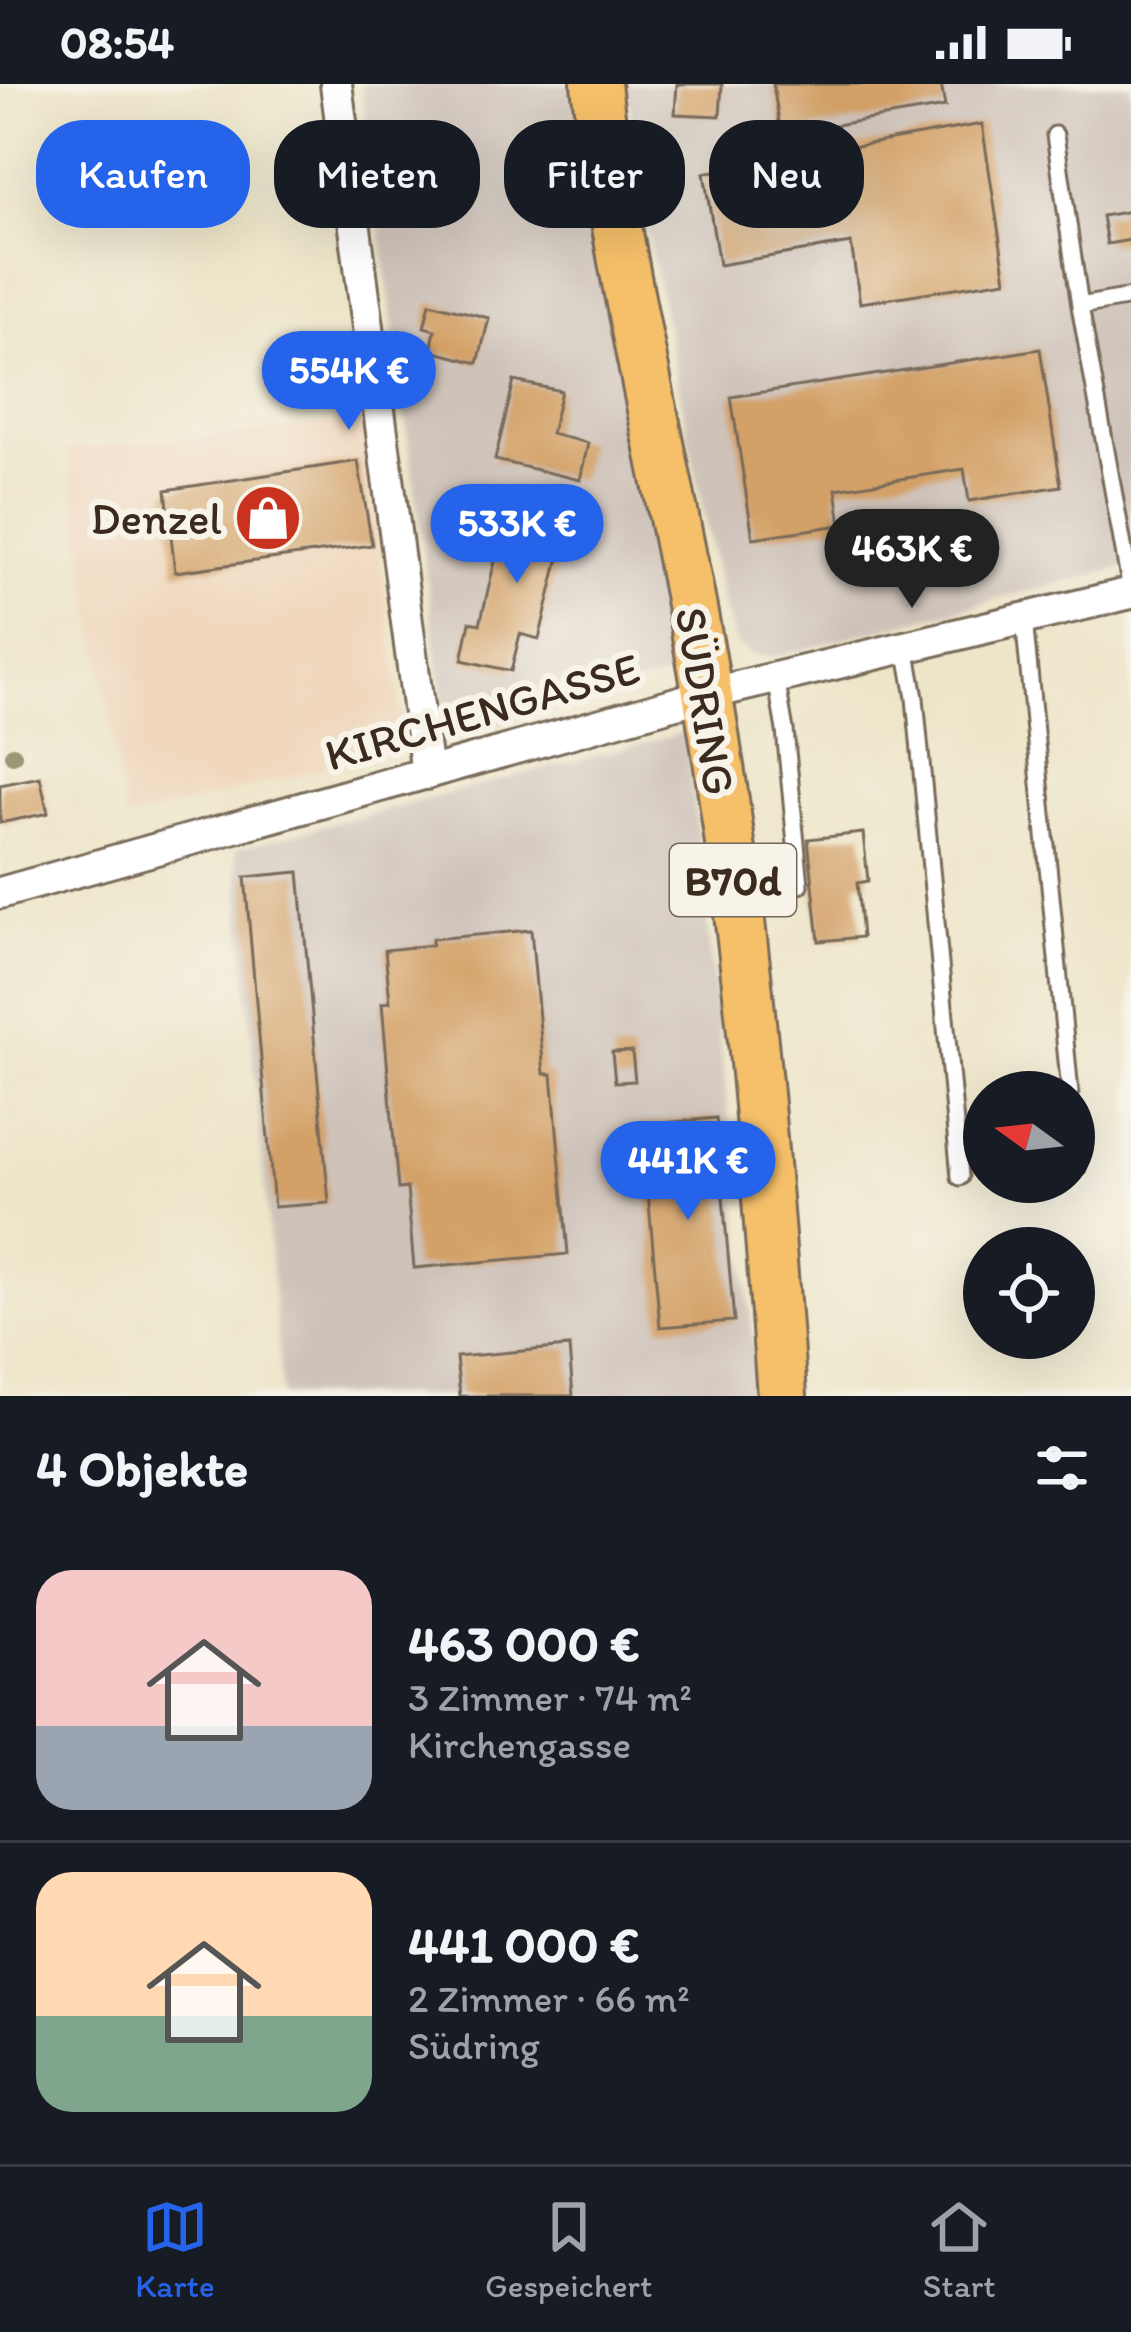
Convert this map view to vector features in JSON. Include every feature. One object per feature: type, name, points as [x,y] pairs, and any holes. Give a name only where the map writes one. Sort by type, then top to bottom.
[{"type":"main road","name":"SÜDRING","points":[[596,84],[708,694],[758,1066],[782,1396]]},
{"type":"street","points":[[336,84],[427,774]]},
{"type":"street","name":"KIRCHENGASSE","points":[[0,893],[708,694],[1131,592]]},
{"type":"lane","points":[[1055,135],[1131,592]]},
{"type":"lane","points":[[1080,306],[1131,297]]},
{"type":"lane","points":[[1024,619],[1068,1071]]},
{"type":"lane","points":[[906,647],[915,698],[960,1177]]},
{"type":"lane","points":[[776,678],[800,885]]},
{"type":"shaded area","points":[[361,84],[572,84],[578,120],[504,120],[504,228],[598,228],[677,673],[448,738],[380,228],[480,228],[480,120],[366,120]]},
{"type":"shaded area","points":[[627,84],[1131,84],[1131,565],[772,657],[752,655],[737,645],[723,607],[647,228],[685,228],[685,120],[632,120]]},
{"type":"shaded area","points":[[362,421],[403,730],[380,753],[126,820],[67,450]]},
{"type":"shaded area","points":[[686,732],[759,1396],[282,1396],[236,849]]},
{"type":"building","points":[[677,84],[722,84],[720,116],[675,114]]},
{"type":"building","points":[[773,84],[941,84],[945,107],[864,120],[779,120]]},
{"type":"building","points":[[982,124],[1006,280],[860,303],[851,243],[719,265],[713,228],[864,228],[864,145]]},
{"type":"building","points":[[1131,211],[1131,240],[1107,244],[1102,216]]},
{"type":"building","points":[[430,303],[489,318],[478,363],[431,351],[435,330],[424,327]]},
{"type":"building","points":[[1040,349],[1061,486],[969,501],[964,469],[836,489],[841,525],[753,538],[731,397]]},
{"type":"building","points":[[514,381],[561,391],[551,434],[588,443],[580,480],[495,460]]},
{"type":"building","name":"Denzel","points":[[358,461],[372,545],[175,572],[166,490]]},
{"type":"building","points":[[509,502],[569,517],[539,639],[520,634],[511,671],[462,660],[470,622],[480,624]]},
{"type":"building","points":[[40,777],[48,813],[0,823],[0,785]]},
{"type":"building","points":[[863,833],[868,881],[857,883],[862,937],[819,941],[808,839]]},
{"type":"building","points":[[299,872],[329,1203],[274,1207],[245,877]]},
{"type":"building","points":[[531,930],[544,1074],[552,1074],[568,1254],[414,1268],[407,1188],[398,1189],[382,1003],[390,1002],[385,950],[432,945],[432,939]]},
{"type":"building","points":[[632,1051],[635,1081],[615,1082],[612,1052]]},
{"type":"building","points":[[716,1118],[734,1321],[660,1327],[642,1125]]},
{"type":"building","points":[[569,1347],[573,1396],[460,1396],[456,1357]]},
{"type":"place","name":"Denzel","points":[[268,518]]}]
